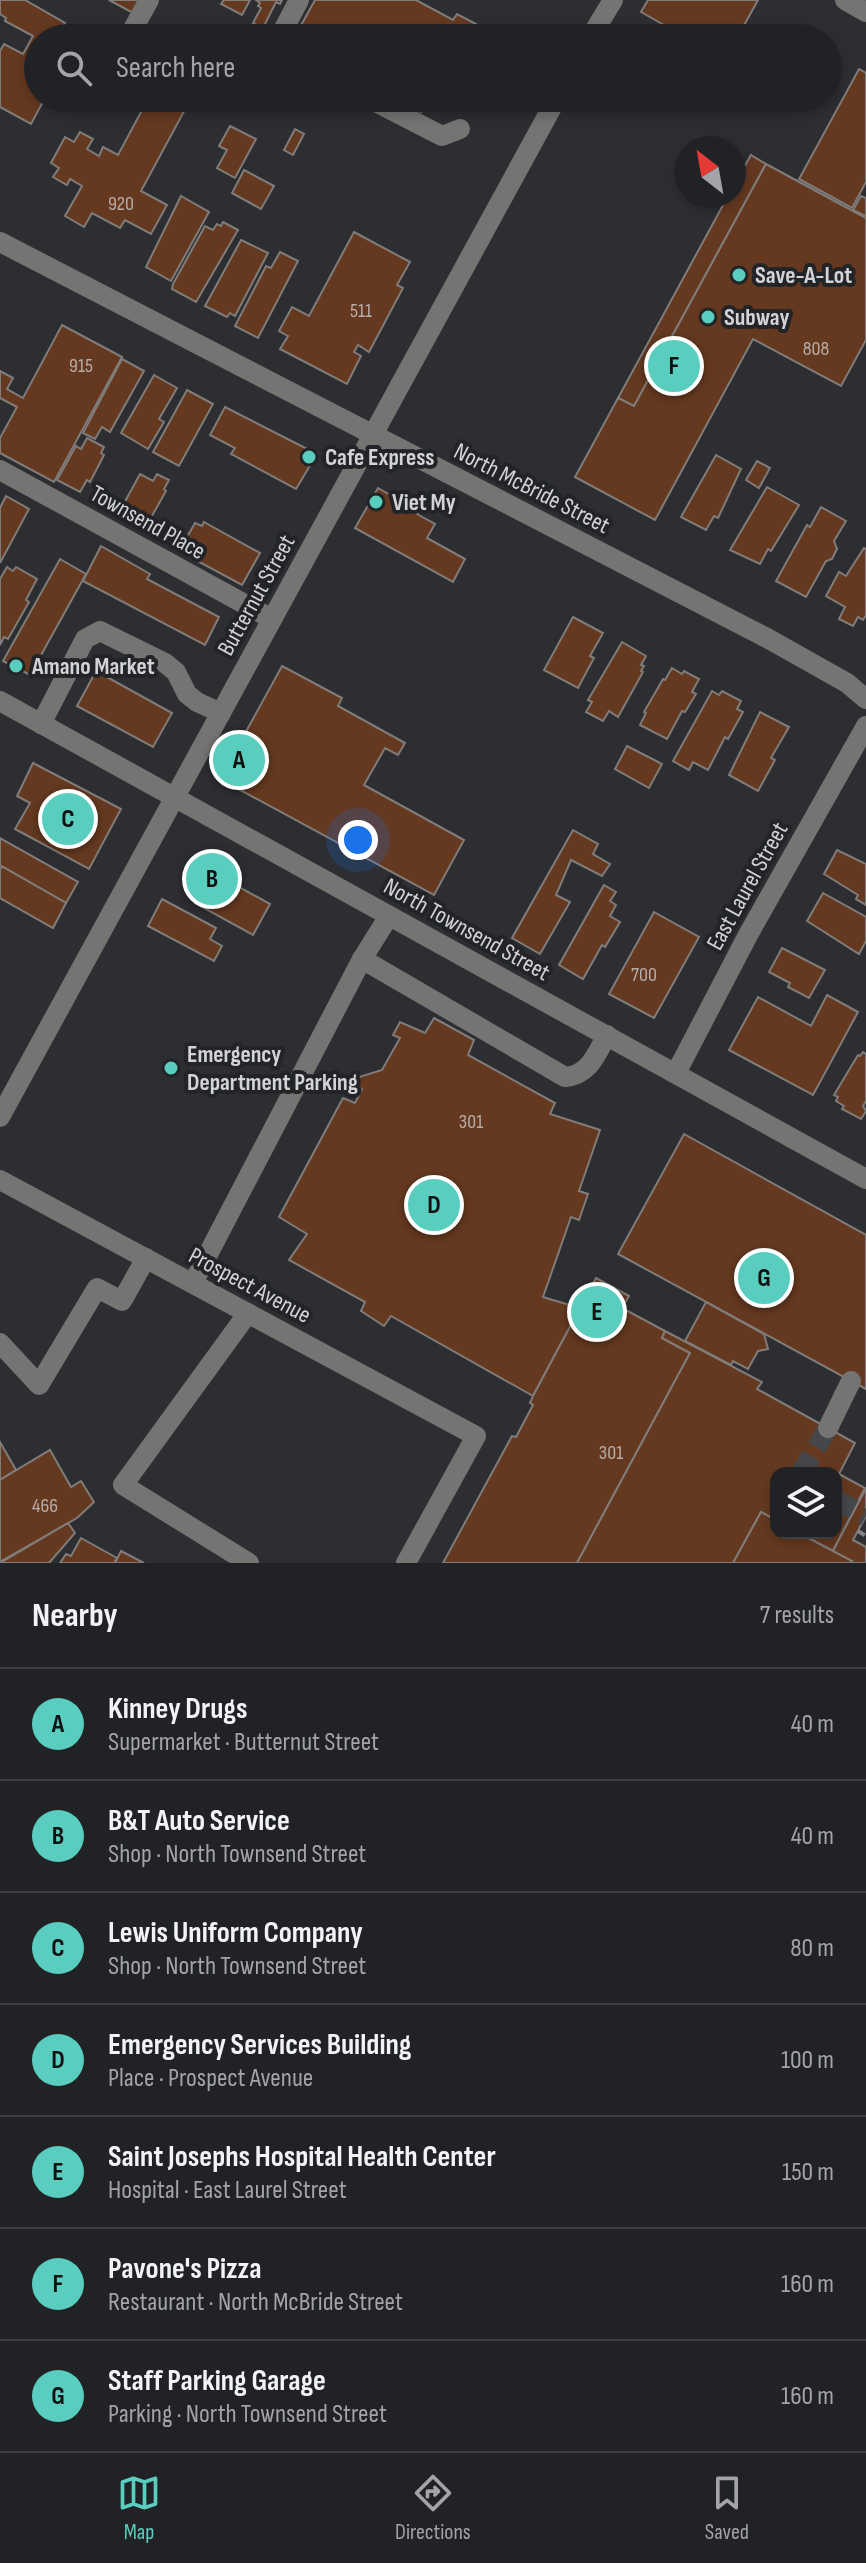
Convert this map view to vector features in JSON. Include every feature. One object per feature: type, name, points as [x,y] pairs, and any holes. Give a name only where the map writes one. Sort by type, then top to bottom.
[{"type":"street","points":[[136,24],[149,0]]},
{"type":"street","points":[[286,24],[299,0]]},
{"type":"street","points":[[598,24],[613,0]]},
{"type":"street","points":[[847,0],[866,12]]},
{"type":"street","points":[[395,112],[442,136],[460,129]]},
{"type":"street","name":"Butternut Street","points":[[0,1117],[549,112]]},
{"type":"street","name":"North McBride Street","points":[[0,242],[767,638],[847,683],[866,699]]},
{"type":"street","name":"Townsend Place","points":[[0,470],[272,619]]},
{"type":"street","points":[[41,724],[85,639],[100,631],[165,663],[176,672],[187,694],[221,713]]},
{"type":"street","name":"North Townsend Street","points":[[0,701],[866,1179]]},
{"type":"street","name":"East Laurel Street","points":[[676,1073],[748,935],[866,726]]},
{"type":"street","points":[[193,1283],[362,959],[389,916]]},
{"type":"street","points":[[362,959],[565,1077],[576,1076],[588,1068],[607,1035]]},
{"type":"street","name":"Prospect Avenue","points":[[0,1180],[476,1436],[406,1563]]},
{"type":"street","points":[[0,1343],[39,1385],[97,1288],[122,1301],[146,1258]]},
{"type":"street","points":[[248,1313],[123,1485],[249,1563]]},
{"type":"street","points":[[828,1428],[851,1381]]},
{"type":"path","points":[[858,1531],[866,1536]]},
{"type":"building","points":[[0,0],[25,0],[65,23],[24,24],[24,31],[5,21],[6,18],[0,14]]},
{"type":"building","points":[[109,0],[140,0],[133,13]]},
{"type":"building","points":[[224,0],[250,0],[242,15],[221,4]]},
{"type":"building","points":[[256,0],[282,0],[280,4],[276,2],[265,24],[255,24],[260,3]]},
{"type":"building","points":[[315,0],[416,0],[453,20],[457,14],[476,24],[302,24]]},
{"type":"building","points":[[648,0],[758,0],[745,24],[662,24],[641,12]]},
{"type":"building","points":[[4,44],[23,54],[24,112],[37,112],[31,124],[0,107],[0,51]]},
{"type":"building","points":[[859,69],[866,73],[866,182],[852,208],[799,179],[836,112],[842,112],[842,100]]},
{"type":"building","points":[[141,112],[184,112],[141,191],[167,205],[151,234],[125,220],[120,228],[92,213],[84,227],[65,216],[82,186],[70,179],[67,185],[53,177],[59,168],[51,163],[65,137],[74,142],[80,132],[93,139],[87,149],[99,156],[103,147],[118,155]]},
{"type":"building","points":[[230,126],[256,139],[235,178],[217,168],[227,150],[219,146]]},
{"type":"building","points":[[295,129],[304,134],[293,155],[284,150]]},
{"type":"building","points":[[751,155],[766,164],[746,201],[746,164]]},
{"type":"building","points":[[766,164],[866,218],[866,340],[841,386],[753,339],[655,520],[575,477],[618,398],[634,406],[742,208],[746,208],[746,201]]},
{"type":"building","points":[[244,170],[274,186],[261,209],[232,193]]},
{"type":"building","points":[[181,196],[209,212],[171,281],[146,267]]},
{"type":"building","points":[[861,196],[866,198],[866,216],[853,210]]},
{"type":"building","points":[[721,208],[742,208],[634,406],[618,398]]},
{"type":"building","points":[[223,222],[238,230],[196,302],[172,289],[173,284],[205,226],[213,230]]},
{"type":"building","points":[[354,232],[410,262],[397,285],[403,288],[369,352],[358,345],[354,352],[361,356],[347,384],[280,349],[288,336],[279,331],[292,307],[309,316]]},
{"type":"building","points":[[241,240],[268,253],[235,316],[230,313],[227,317],[205,306]]},
{"type":"building","points":[[280,252],[298,261],[258,338],[235,326],[266,266],[271,268]]},
{"type":"building","points":[[62,325],[122,357],[54,482],[0,453],[0,438],[17,407],[0,398],[0,371],[13,378],[7,389],[23,398]]},
{"type":"building","points":[[122,359],[144,371],[110,432],[102,427],[95,439],[83,433]]},
{"type":"building","points":[[154,375],[177,388],[159,419],[164,422],[148,449],[121,433]]},
{"type":"building","points":[[187,390],[213,404],[179,466],[153,452]]},
{"type":"building","points":[[225,407],[317,454],[296,489],[231,454],[235,448],[210,435]]},
{"type":"building","points":[[87,438],[104,447],[101,453],[104,455],[90,482],[87,480],[80,492],[57,480],[76,446],[81,449]]},
{"type":"building","points":[[716,455],[741,469],[718,518],[714,516],[706,530],[681,517]]},
{"type":"building","points":[[757,461],[770,468],[759,488],[746,480]]},
{"type":"building","points":[[140,474],[153,481],[157,474],[169,480],[144,530],[117,516]]},
{"type":"building","points":[[767,487],[799,505],[760,564],[730,550]]},
{"type":"building","points":[[378,488],[419,511],[417,514],[435,524],[427,538],[465,559],[453,582],[355,528]]},
{"type":"building","points":[[6,496],[29,509],[0,563],[0,508]]},
{"type":"building","points":[[821,507],[846,521],[834,541],[837,549],[832,559],[826,561],[806,597],[776,581],[807,525],[810,527]]},
{"type":"building","points":[[204,522],[260,553],[242,585],[179,551],[195,523],[202,526]]},
{"type":"building","points":[[101,546],[150,574],[147,579],[219,617],[205,645],[83,581]]},
{"type":"building","points":[[864,548],[866,615],[863,620],[858,617],[853,626],[839,619],[845,607],[826,596],[839,572],[846,576]]},
{"type":"building","points":[[60,559],[86,574],[30,675],[3,661]]},
{"type":"building","points":[[7,567],[13,571],[16,567],[37,579],[26,600],[29,602],[8,639],[4,637],[0,645],[0,579]]},
{"type":"building","points":[[573,617],[603,633],[578,688],[544,670]]},
{"type":"building","points":[[622,642],[646,656],[641,665],[644,666],[643,672],[618,717],[609,711],[603,721],[586,712],[592,702],[588,700]]},
{"type":"building","points":[[282,666],[342,698],[338,706],[405,743],[398,755],[385,748],[364,785],[464,840],[434,895],[220,779]]},
{"type":"building","points":[[672,668],[699,679],[692,692],[696,694],[685,712],[682,711],[667,739],[640,725],[644,712]]},
{"type":"building","points":[[96,671],[172,713],[153,747],[77,706]]},
{"type":"building","points":[[712,691],[719,695],[722,691],[741,701],[737,709],[743,712],[728,739],[725,737],[708,770],[693,762],[689,770],[673,761]]},
{"type":"building","points":[[760,712],[789,727],[771,758],[775,760],[758,791],[729,775]]},
{"type":"building","points":[[627,746],[662,764],[649,788],[615,769]]},
{"type":"building","points":[[33,763],[121,809],[89,869],[15,829],[30,803],[17,796]]},
{"type":"building","points":[[573,830],[598,844],[593,854],[610,864],[602,876],[571,860],[556,895],[570,902],[540,954],[512,938]]},
{"type":"building","points":[[0,838],[78,882],[66,903],[0,865]]},
{"type":"building","points":[[837,850],[866,864],[866,905],[856,899],[858,895],[824,874]]},
{"type":"building","points":[[0,868],[66,903],[53,928],[0,898]]},
{"type":"building","points":[[212,872],[270,904],[253,935],[195,903]]},
{"type":"building","points":[[604,885],[616,892],[610,901],[616,905],[610,916],[620,922],[605,947],[602,945],[583,979],[559,965]]},
{"type":"building","points":[[823,893],[866,917],[866,941],[859,954],[807,921]]},
{"type":"building","points":[[162,899],[216,928],[210,939],[222,946],[214,961],[148,926]]},
{"type":"building","points":[[654,912],[699,937],[654,1018],[609,994]]},
{"type":"building","points":[[782,948],[825,970],[809,998],[769,972]]},
{"type":"building","points":[[827,995],[858,1012],[813,1095],[729,1050],[758,997],[811,1026]]},
{"type":"building","points":[[434,1018],[474,1040],[468,1055],[555,1103],[550,1114],[600,1130],[579,1191],[588,1194],[579,1220],[571,1217],[543,1297],[580,1308],[533,1396],[391,1316],[384,1326],[361,1311],[365,1302],[289,1260],[307,1234],[279,1217],[343,1098],[355,1103],[362,1089],[352,1085],[359,1077],[382,1070],[400,1038],[393,1035],[400,1022],[425,1033]]},
{"type":"building","points":[[866,1054],[866,1101],[863,1106],[866,1111],[861,1119],[842,1109],[844,1106],[836,1101],[838,1097],[834,1095],[858,1055]]},
{"type":"building","points":[[684,1134],[866,1235],[866,1389],[618,1254]]},
{"type":"building","points":[[596,1278],[629,1296],[622,1308],[665,1331],[662,1338],[690,1353],[577,1563],[443,1563],[512,1436],[516,1437],[533,1405],[530,1403],[533,1396]]},
{"type":"building","points":[[706,1302],[764,1334],[768,1349],[758,1351],[748,1369],[733,1361],[731,1365],[685,1341]]},
{"type":"building","points":[[665,1331],[762,1382],[757,1389],[855,1443],[842,1468],[770,1467],[770,1517],[761,1512],[733,1563],[577,1563],[690,1353],[662,1338]]},
{"type":"building","points":[[0,1442],[16,1470],[0,1480]]},
{"type":"building","points":[[50,1450],[71,1487],[81,1481],[94,1502],[77,1518],[0,1562],[0,1480]]},
{"type":"building","points":[[842,1476],[865,1488],[842,1533]]},
{"type":"building","points":[[866,1488],[866,1516],[853,1540],[866,1547],[866,1563],[852,1563],[833,1551],[842,1539]]},
{"type":"building","points":[[761,1512],[770,1517],[770,1539],[810,1539],[852,1561],[850,1563],[733,1563]]},
{"type":"building","points":[[68,1523],[75,1533],[49,1563],[0,1563]]},
{"type":"building","points":[[81,1538],[117,1558],[114,1563],[60,1563],[66,1554],[71,1556]]},
{"type":"building","points":[[810,1539],[839,1539],[833,1551]]},
{"type":"building","points":[[121,1551],[144,1563],[115,1563]]},
{"type":"tunnel","points":[[805,1467],[828,1428]]},
{"type":"tunnel","points":[[842,1503],[866,1516]]},
{"type":"place","name":"Save-A-Lot","points":[[739,275]]},
{"type":"place","name":"Subway","points":[[708,317]]},
{"type":"place","name":"Pavone's Pizza","points":[[674,366]]},
{"type":"place","name":"Cafe Express","points":[[309,457]]},
{"type":"place","name":"Viet My","points":[[376,502]]},
{"type":"place","name":"Amano Market","points":[[16,666]]},
{"type":"place","name":"Kinney Drugs","points":[[239,760]]},
{"type":"place","name":"Lewis Uniform Company","points":[[68,819]]},
{"type":"place","name":"B&T Auto Service","points":[[212,879]]},
{"type":"place","name":"Emergency Department Parking","points":[[171,1068]]},
{"type":"place","name":"Emergency Services Building","points":[[434,1205]]},
{"type":"place","name":"Staff Parking Garage","points":[[764,1278]]},
{"type":"place","name":"Saint Josephs Hospital Health Center","points":[[597,1312]]}]
